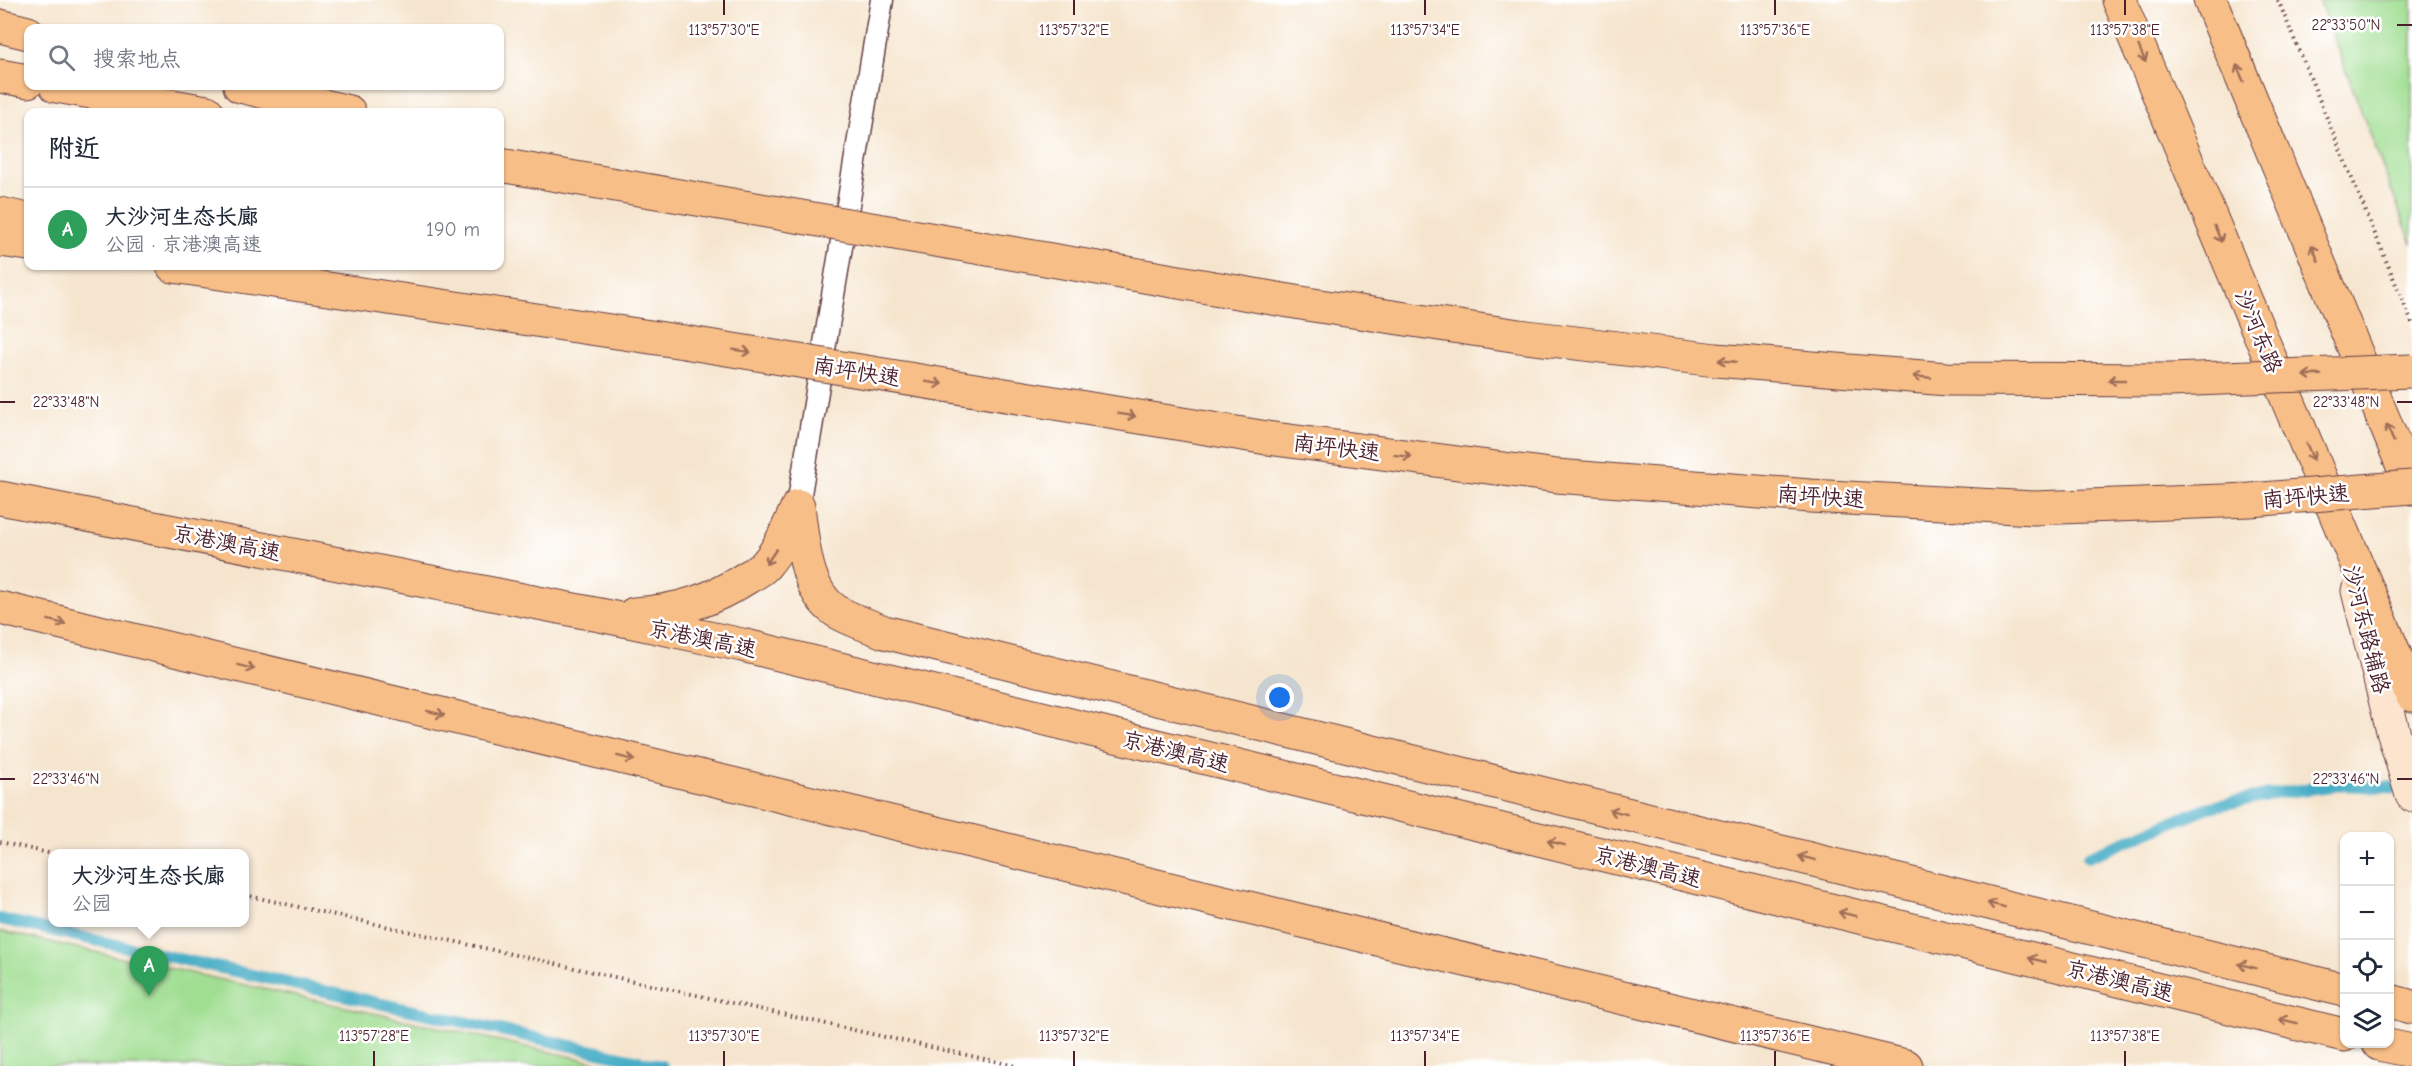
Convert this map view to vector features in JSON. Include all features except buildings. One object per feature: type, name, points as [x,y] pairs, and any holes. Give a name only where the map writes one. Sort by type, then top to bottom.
[{"type":"main road","name":"沙河东路","points":[[2119,0],[2412,695]]},
{"type":"main road","points":[[2210,0],[2412,487]]},
{"type":"main road","points":[[0,26],[24,32]]},
{"type":"main road","points":[[0,76],[24,80]]},
{"type":"main road","points":[[79,90],[184,108]]},
{"type":"main road","points":[[257,90],[332,108]]},
{"type":"main road","points":[[504,151],[718,204]]},
{"type":"main road","points":[[504,166],[1313,305],[1519,336],[1716,360],[1947,379],[2170,380],[2412,371]]},
{"type":"main road","points":[[0,214],[24,219]]},
{"type":"main road","points":[[0,240],[24,243]]},
{"type":"main road","points":[[200,270],[684,342]]},
{"type":"main road","name":"南坪快速","points":[[296,270],[684,342],[1267,438],[1557,476],[1810,496],[2034,508],[2250,500],[2412,487]]},
{"type":"main road","name":"京港澳高速","points":[[0,498],[605,616],[742,645],[2340,1034]]},
{"type":"main road","points":[[605,616],[660,612],[693,605],[732,588],[766,565],[784,538],[798,506]]},
{"type":"main road","points":[[798,506],[807,565],[819,595],[839,614],[884,632],[2340,989]]},
{"type":"main road","name":"沙河东路辅路","points":[[2343,531],[2393,731],[2412,795]]},
{"type":"main road","points":[[0,608],[1906,1066]]},
{"type":"main road","points":[[2394,1002],[2412,1007]]},
{"type":"main road","points":[[2394,1047],[2412,1051]]},
{"type":"lane","points":[[798,506],[882,0]]},
{"type":"path","points":[[2278,0],[2412,323]]},
{"type":"path","points":[[0,842],[48,853]]},
{"type":"path","points":[[249,896],[1016,1066]]},
{"type":"green space","points":[[2319,0],[2412,0],[2412,244]]},
{"type":"green space","points":[[0,931],[596,1062],[597,1066],[0,1066]]},
{"type":"waterway","points":[[2088,857],[2206,808],[2278,793],[2339,785],[2408,788]]},
{"type":"waterway","points":[[0,919],[662,1066]]},
{"type":"place","name":"大沙河生态长廊","points":[[149,996]]}]
